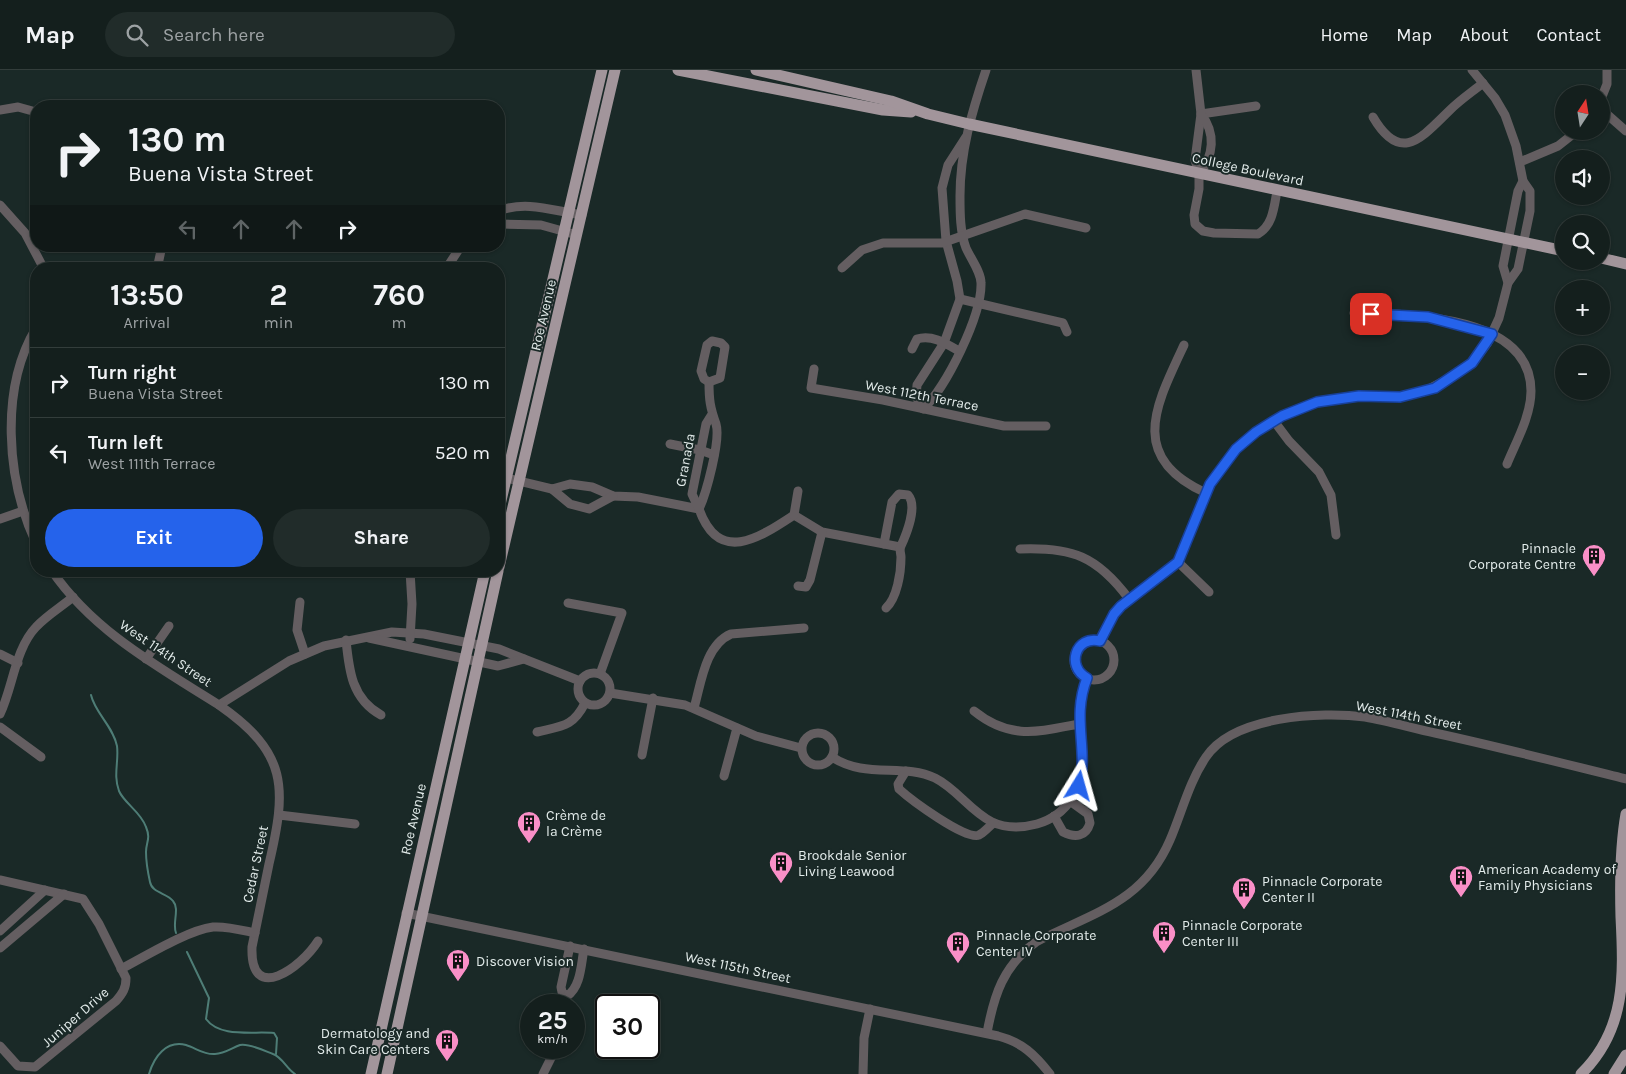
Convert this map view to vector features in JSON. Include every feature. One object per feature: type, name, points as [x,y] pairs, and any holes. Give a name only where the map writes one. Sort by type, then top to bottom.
[{"type":"main road","name":"Roe Avenue","points":[[505,482],[602,70]]},
{"type":"main road","name":"Roe Avenue","points":[[505,540],[615,70]]},
{"type":"main road","name":"College Boulevard","points":[[678,70],[883,110],[928,114]]},
{"type":"main road","name":"College Boulevard","points":[[756,70],[782,72],[969,124],[1555,249]]},
{"type":"main road","points":[[1610,260],[1626,264]]},
{"type":"main road","name":"Roe Avenue","points":[[373,1072],[406,913],[484,577]]},
{"type":"main road","name":"Roe Avenue","points":[[387,1074],[420,916],[497,577]]},
{"type":"main road","points":[[1581,1074],[1602,1050],[1613,1030],[1621,1007],[1624,963],[1620,874],[1626,814]]},
{"type":"main road","points":[[1614,1074],[1626,1055]]},
{"type":"street","points":[[966,136],[948,165],[942,188],[946,242],[957,280],[960,299],[944,342],[917,385],[916,397],[923,409],[934,399],[960,351],[973,324],[979,304],[981,282],[963,236],[960,194],[966,136],[986,70]]},
{"type":"street","points":[[1196,70],[1201,114],[1194,160],[1200,174],[1194,215],[1195,224],[1203,231],[1214,233],[1249,235],[1265,230],[1271,220],[1277,191]]},
{"type":"street","points":[[1100,641],[1114,614],[1129,598],[1178,562],[1187,544],[1206,493],[1220,468],[1236,449],[1256,432],[1274,421],[1317,402],[1359,396],[1400,397],[1423,392],[1447,381],[1472,363],[1492,334],[1508,283],[1518,269],[1525,243],[1530,211],[1530,191],[1523,181],[1520,162],[1505,115],[1472,70]]},
{"type":"street","points":[[1607,70],[1607,85]]},
{"type":"street","points":[[778,89],[782,72]]},
{"type":"street","points":[[1374,117],[1383,134],[1389,138],[1405,143],[1415,141],[1423,137],[1452,108],[1483,83]]},
{"type":"street","points":[[1201,114],[1256,106]]},
{"type":"street","points":[[0,110],[18,107],[30,110]]},
{"type":"street","points":[[1200,174],[1209,163],[1212,134],[1209,125],[1201,114]]},
{"type":"street","points":[[1610,117],[1626,131]]},
{"type":"street","points":[[1520,162],[1558,146],[1566,140]]},
{"type":"street","points":[[1508,283],[1503,266],[1518,191],[1523,181]]},
{"type":"street","points":[[0,205],[25,233],[30,242]]},
{"type":"street","points":[[505,209],[530,206],[582,215]]},
{"type":"street","points":[[842,268],[862,250],[883,243],[946,242],[1025,214],[1086,228]]},
{"type":"street","points":[[505,224],[541,225],[577,235]]},
{"type":"street","points":[[960,299],[1064,323],[1066,332]]},
{"type":"street","points":[[1354,313],[1428,317],[1492,334],[1519,354],[1525,363],[1530,385],[1530,399],[1524,423],[1507,464]]},
{"type":"street","points":[[30,337],[14,366],[4,417],[10,469],[30,528]]},
{"type":"street","points":[[912,349],[914,342],[921,338],[944,342],[960,351]]},
{"type":"street","points":[[1184,346],[1156,411],[1156,442],[1167,466],[1176,475],[1206,493]]},
{"type":"street","name":"West 112th Terrace","points":[[814,370],[811,388],[1004,426],[1046,426]]},
{"type":"street","points":[[506,478],[552,489],[570,484],[592,487],[613,496],[638,497],[699,509],[704,497],[714,455],[716,425],[711,416],[709,382]]},
{"type":"street","name":"Granada","points":[[711,416],[706,424],[692,494],[704,522],[711,532],[727,541],[738,542],[756,539],[794,516]]},
{"type":"street","points":[[1274,421],[1289,441],[1320,472],[1331,495],[1336,535]]},
{"type":"street","points":[[670,444],[714,455]]},
{"type":"street","points":[[552,489],[570,504],[589,509],[613,496]]},
{"type":"street","points":[[798,491],[794,516],[822,532],[900,548]]},
{"type":"street","points":[[884,544],[892,502],[895,496],[903,494],[911,499],[912,504],[904,542],[900,548],[901,564],[893,601],[886,608]]},
{"type":"street","points":[[0,519],[23,511]]},
{"type":"street","points":[[798,586],[806,587],[810,580],[822,532]]},
{"type":"street","points":[[1020,549],[1060,549],[1096,562],[1111,576],[1129,598]]},
{"type":"street","points":[[1178,562],[1209,592]]},
{"type":"street","name":"West 114th Street","points":[[57,577],[91,617],[146,659],[220,705],[276,669],[305,654],[346,640],[392,632],[410,633],[481,645],[515,654],[580,681]]},
{"type":"street","points":[[410,577],[412,596],[410,647]]},
{"type":"street","points":[[0,714],[8,697],[18,663],[28,639],[36,627],[73,597]]},
{"type":"street","points":[[300,602],[297,630],[305,654]]},
{"type":"street","points":[[568,603],[622,613],[600,674]]},
{"type":"street","points":[[146,659],[169,626]]},
{"type":"street","points":[[694,708],[710,654],[724,637],[731,634],[804,628]]},
{"type":"street","name":"West 114th Street","points":[[366,637],[498,666],[524,659]]},
{"type":"street","points":[[346,640],[349,671],[358,695],[364,703],[381,715]]},
{"type":"street","points":[[1089,640],[1100,641],[1112,651],[1114,664],[1106,675],[1094,680],[1087,678],[1077,671],[1074,659],[1075,653],[1083,643],[1089,640]]},
{"type":"street","points":[[0,654],[18,663]]},
{"type":"street","points":[[588,674],[600,674],[608,681],[610,692],[607,699],[601,704],[592,706],[585,703],[578,692],[580,681],[588,674]]},
{"type":"street","points":[[832,757],[841,763],[864,769],[884,772],[918,772],[939,780],[972,810],[994,823],[1010,828],[1040,823],[1064,809],[1079,786],[1082,771],[1079,724],[1087,678]]},
{"type":"street","points":[[610,692],[653,698],[694,708],[767,740],[801,748]]},
{"type":"street","points":[[642,755],[653,698]]},
{"type":"street","points":[[537,732],[571,723],[577,718],[585,703]]},
{"type":"street","name":"Cedar Street","points":[[220,705],[250,727],[272,759],[279,783],[279,815],[255,933],[251,964],[256,972],[264,976],[280,976],[299,964],[318,941]]},
{"type":"street","points":[[974,711],[994,725],[1009,731],[1034,732],[1079,724]]},
{"type":"street","name":"West 114th Street","points":[[987,1033],[992,1005],[1002,978],[1027,948],[1053,933],[1126,898],[1142,883],[1152,871],[1169,843],[1191,784],[1207,755],[1230,736],[1254,724],[1294,718],[1339,716],[1365,718],[1513,750],[1626,778]]},
{"type":"street","points":[[0,727],[41,757]]},
{"type":"street","points":[[724,776],[737,728]]},
{"type":"street","points":[[821,733],[826,735],[833,744],[832,757],[822,765],[812,765],[804,758],[801,748],[803,742],[810,735],[821,733]]},
{"type":"street","points":[[906,771],[898,784],[899,790],[942,820],[972,836],[980,835],[994,823]]},
{"type":"street","points":[[1054,816],[1063,832],[1078,836],[1084,833],[1090,823],[1088,814],[1070,801]]},
{"type":"street","points":[[279,815],[355,824]]},
{"type":"street","points":[[0,880],[83,899],[95,917],[121,969],[198,931],[226,927],[255,933]]},
{"type":"street","points":[[0,931],[45,890]]},
{"type":"street","points":[[0,948],[64,894]]},
{"type":"street","name":"West 115th Street","points":[[406,913],[1012,1039],[1036,1056],[1050,1074]]},
{"type":"street","points":[[10,922],[18,933]]},
{"type":"street","points":[[563,994],[561,987],[570,946]]},
{"type":"street","points":[[571,994],[577,985],[584,949]]},
{"type":"street","name":"Juniper Drive","points":[[0,1046],[18,1066],[26,1068],[35,1067],[123,994],[126,978],[121,969]]},
{"type":"street","points":[[863,1074],[864,1038],[870,1009]]},
{"type":"street","points":[[543,1074],[550,1059]]},
{"type":"waterway","points":[[91,695],[96,708],[115,739],[117,746],[116,779],[119,791],[144,822],[147,831],[146,859],[151,886],[170,898],[175,904],[176,933]]},
{"type":"waterway","points":[[187,952],[209,998],[206,1019],[212,1025],[228,1031],[274,1033],[277,1038],[276,1054]]},
{"type":"waterway","points":[[149,1074],[154,1062],[162,1051],[167,1047],[179,1044],[211,1054],[222,1053],[240,1045],[252,1046],[276,1056],[295,1074]]},
{"type":"place","name":"Pinnacle Corporate Centre","points":[[1594,577]]},
{"type":"place","name":"Crème de la Crème","points":[[529,844]]},
{"type":"place","name":"Brookdale Senior Living Leawood","points":[[781,884]]},
{"type":"place","name":"American Academy of Family Physicians","points":[[1461,898]]},
{"type":"place","name":"Pinnacle Corporate Center II","points":[[1244,910]]},
{"type":"place","name":"Pinnacle Corporate Center III","points":[[1164,954]]},
{"type":"place","name":"Pinnacle Corporate Center IV","points":[[958,964]]},
{"type":"place","name":"Discover Vision","points":[[458,982]]},
{"type":"place","name":"Dermatology and Skin Care Centers","points":[[447,1062]]},
{"type":"route","points":[[1079,786],[1083,755],[1079,712],[1087,678],[1077,671],[1074,659],[1075,653],[1078,647],[1089,640],[1100,641],[1104,630],[1121,606],[1129,598],[1168,572],[1178,562],[1210,484],[1220,468],[1236,449],[1256,432],[1303,406],[1346,397],[1400,397],[1435,388],[1459,374],[1472,363],[1492,334],[1428,317],[1371,314]]}]
